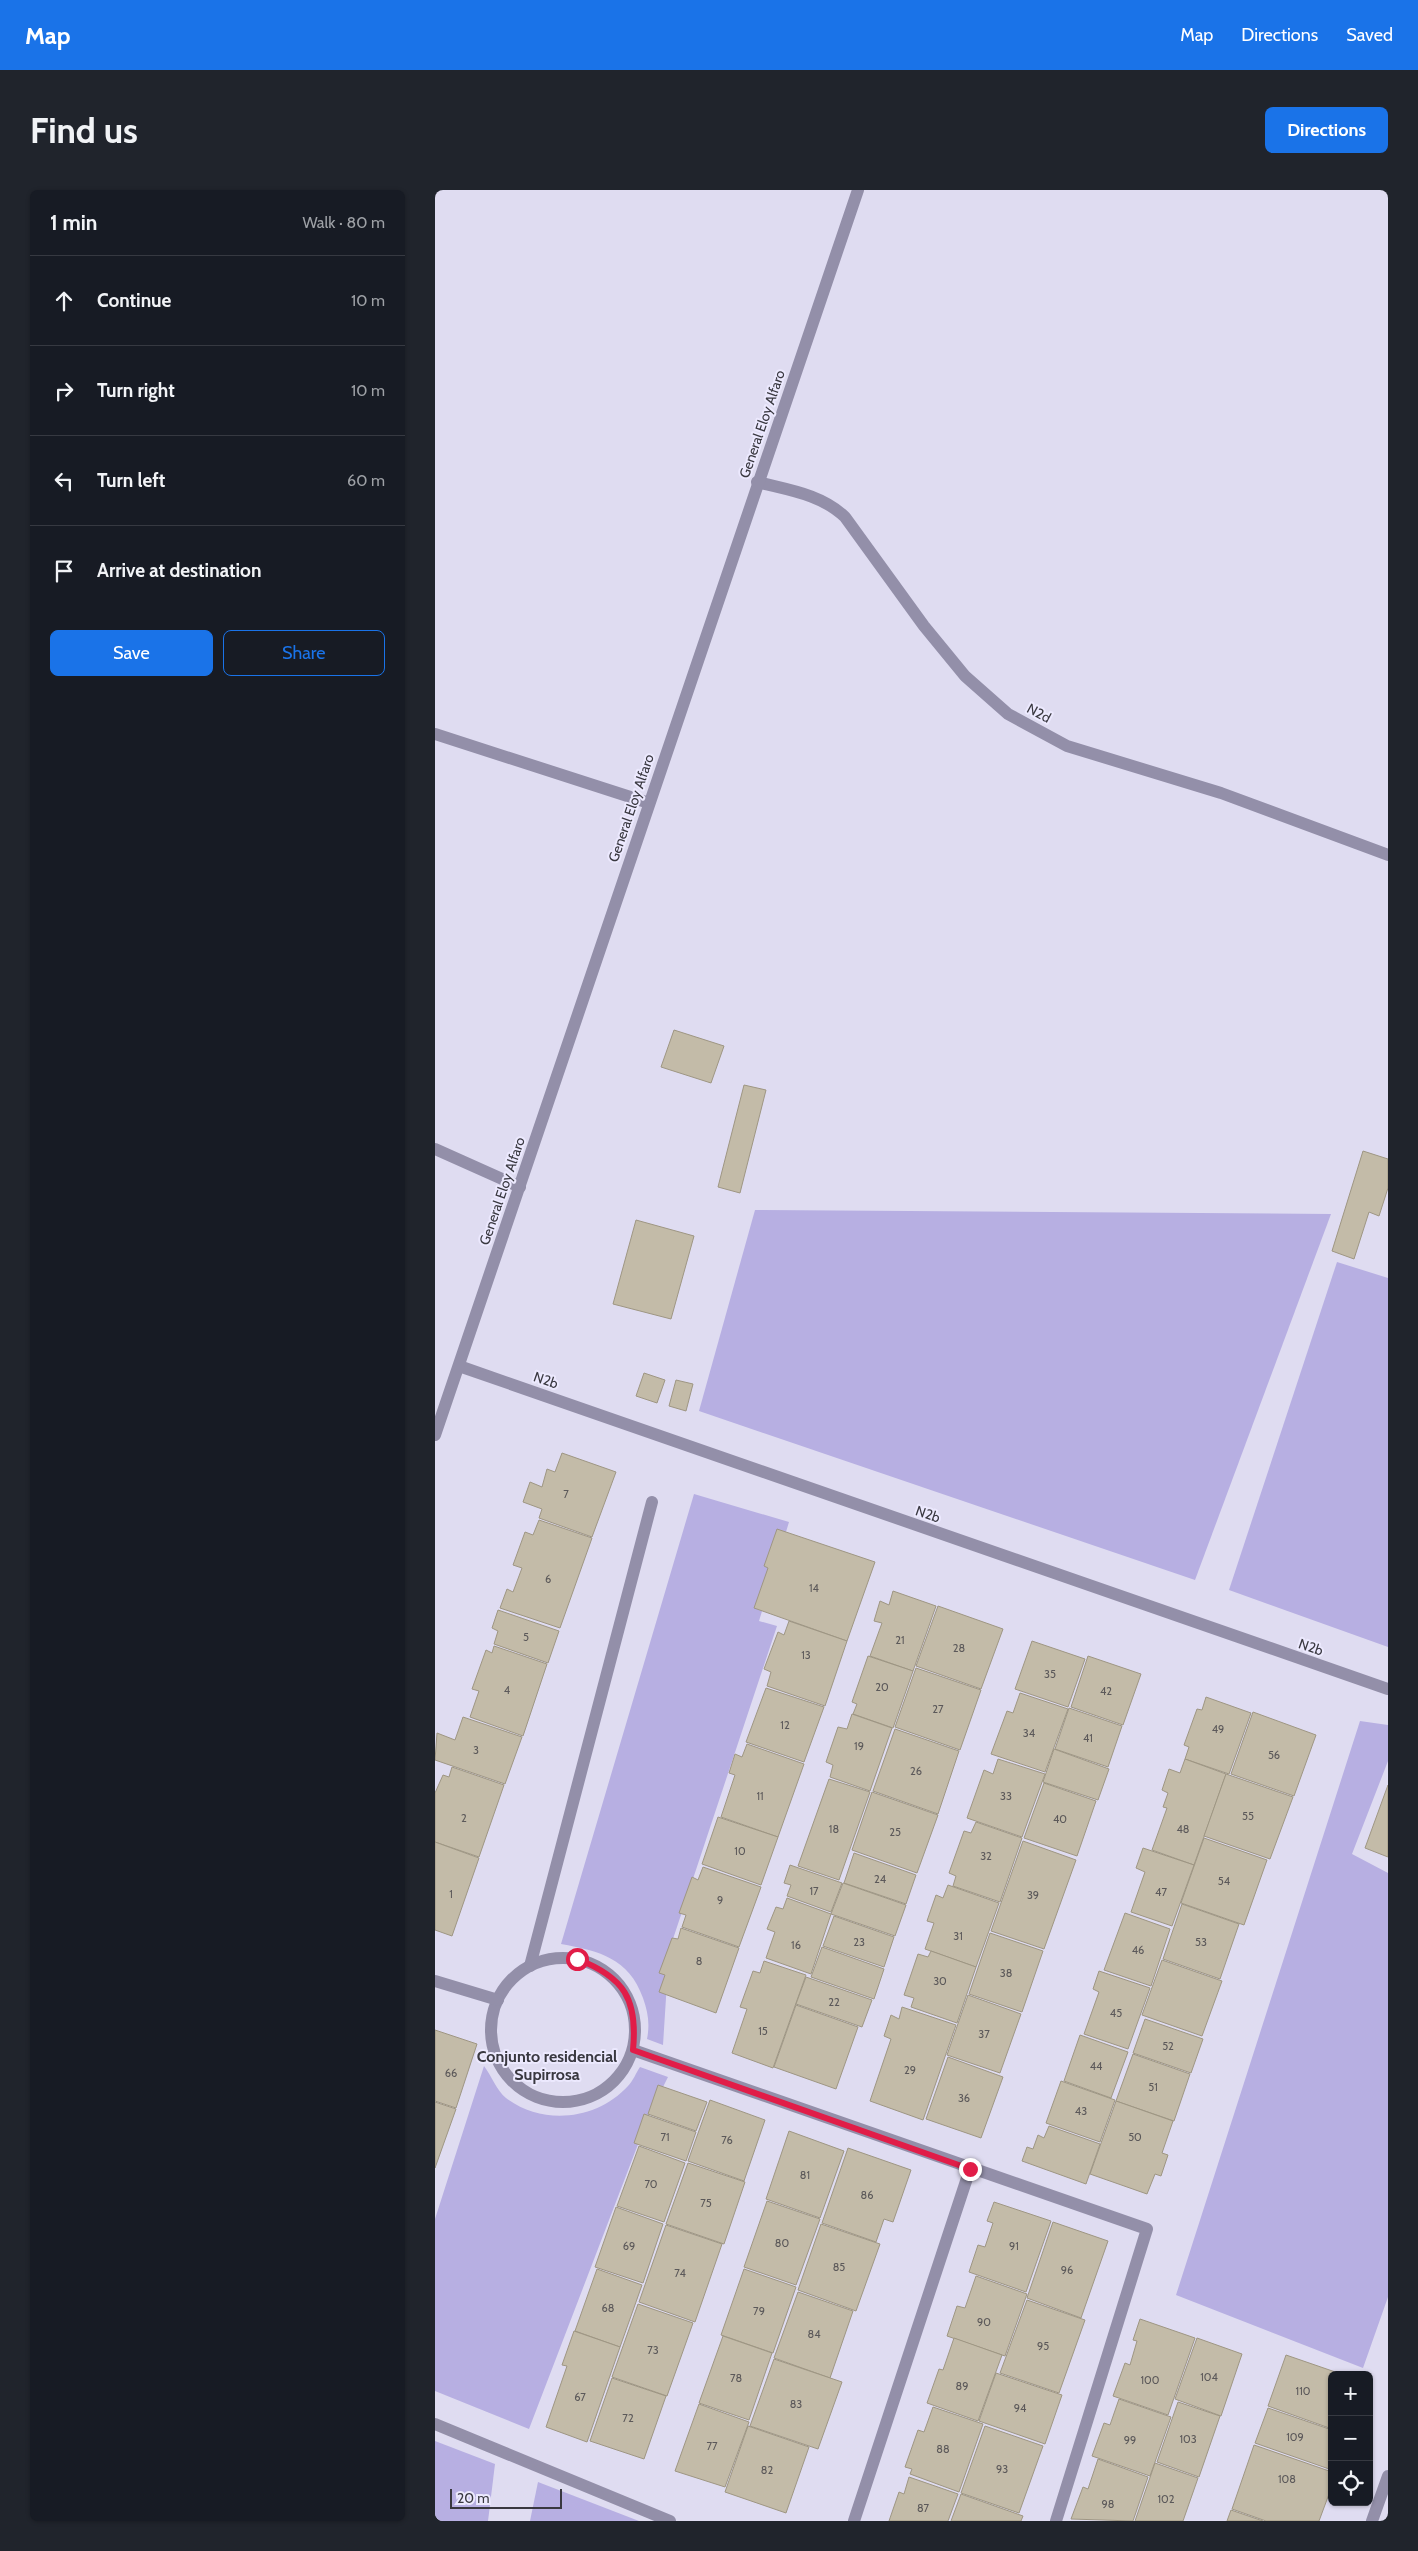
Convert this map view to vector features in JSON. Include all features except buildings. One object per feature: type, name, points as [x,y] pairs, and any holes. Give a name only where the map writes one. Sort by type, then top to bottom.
[{"type":"street","name":"General Eloy Alfaro","points":[[435,1435],[757,482],[858,190]]},
{"type":"street","name":"N2d","points":[[757,482],[818,498],[834,506],[845,517],[924,626],[965,676],[1008,714],[1067,746],[1221,793],[1388,855]]},
{"type":"street","points":[[435,734],[649,803]]},
{"type":"street","points":[[435,1149],[519,1187]]},
{"type":"street","name":"N2b","points":[[459,1366],[1388,1689]]},
{"type":"street","points":[[530,1966],[652,1502]]},
{"type":"street","points":[[553,1959],[577,1959],[599,1968],[618,1983],[631,2003],[636,2026],[633,2050],[623,2072],[606,2088],[585,2099],[562,2102],[538,2098],[518,2086],[502,2068],[493,2047],[491,2023],[498,2000],[511,1980],[530,1966],[553,1959]]},
{"type":"street","points":[[435,1981],[498,2000]]},
{"type":"street","points":[[633,2050],[970,2169],[1147,2229],[1056,2521]]},
{"type":"street","points":[[854,2521],[970,2169]]},
{"type":"street","points":[[435,2424],[671,2521]]},
{"type":"street","points":[[1372,2521],[1388,2476]]},
{"type":"shaded area","points":[[755,1210],[1331,1214],[1195,1580],[699,1411]]},
{"type":"shaded area","points":[[1337,1262],[1388,1278],[1388,1647],[1229,1590]]},
{"type":"shaded area","points":[[694,1494],[789,1522],[759,1621],[777,1626],[669,1951],[663,2045],[647,2039],[648,2023],[643,1998],[637,1984],[621,1965],[600,1954],[561,1944]]},
{"type":"shaded area","points":[[1360,1721],[1388,1725],[1388,1761],[1352,1854],[1388,1873],[1388,2297],[1363,2368],[1176,2295]]},
{"type":"shaded area","points":[[484,2066],[506,2098],[536,2113],[553,2115],[586,2112],[601,2106],[628,2086],[640,2067],[668,2077],[650,2113],[529,2429],[435,2391],[435,2219]]},
{"type":"shaded area","points":[[435,2441],[495,2464],[488,2521],[435,2521]]},
{"type":"shaded area","points":[[538,2482],[639,2521],[530,2521]]},
{"type":"district","name":"Conjunto residencial Supirrosa","points":[[547,2065]]},
{"type":"route","points":[[577,1959],[599,1968],[618,1983],[631,2003],[636,2026],[633,2050],[970,2169]]}]
